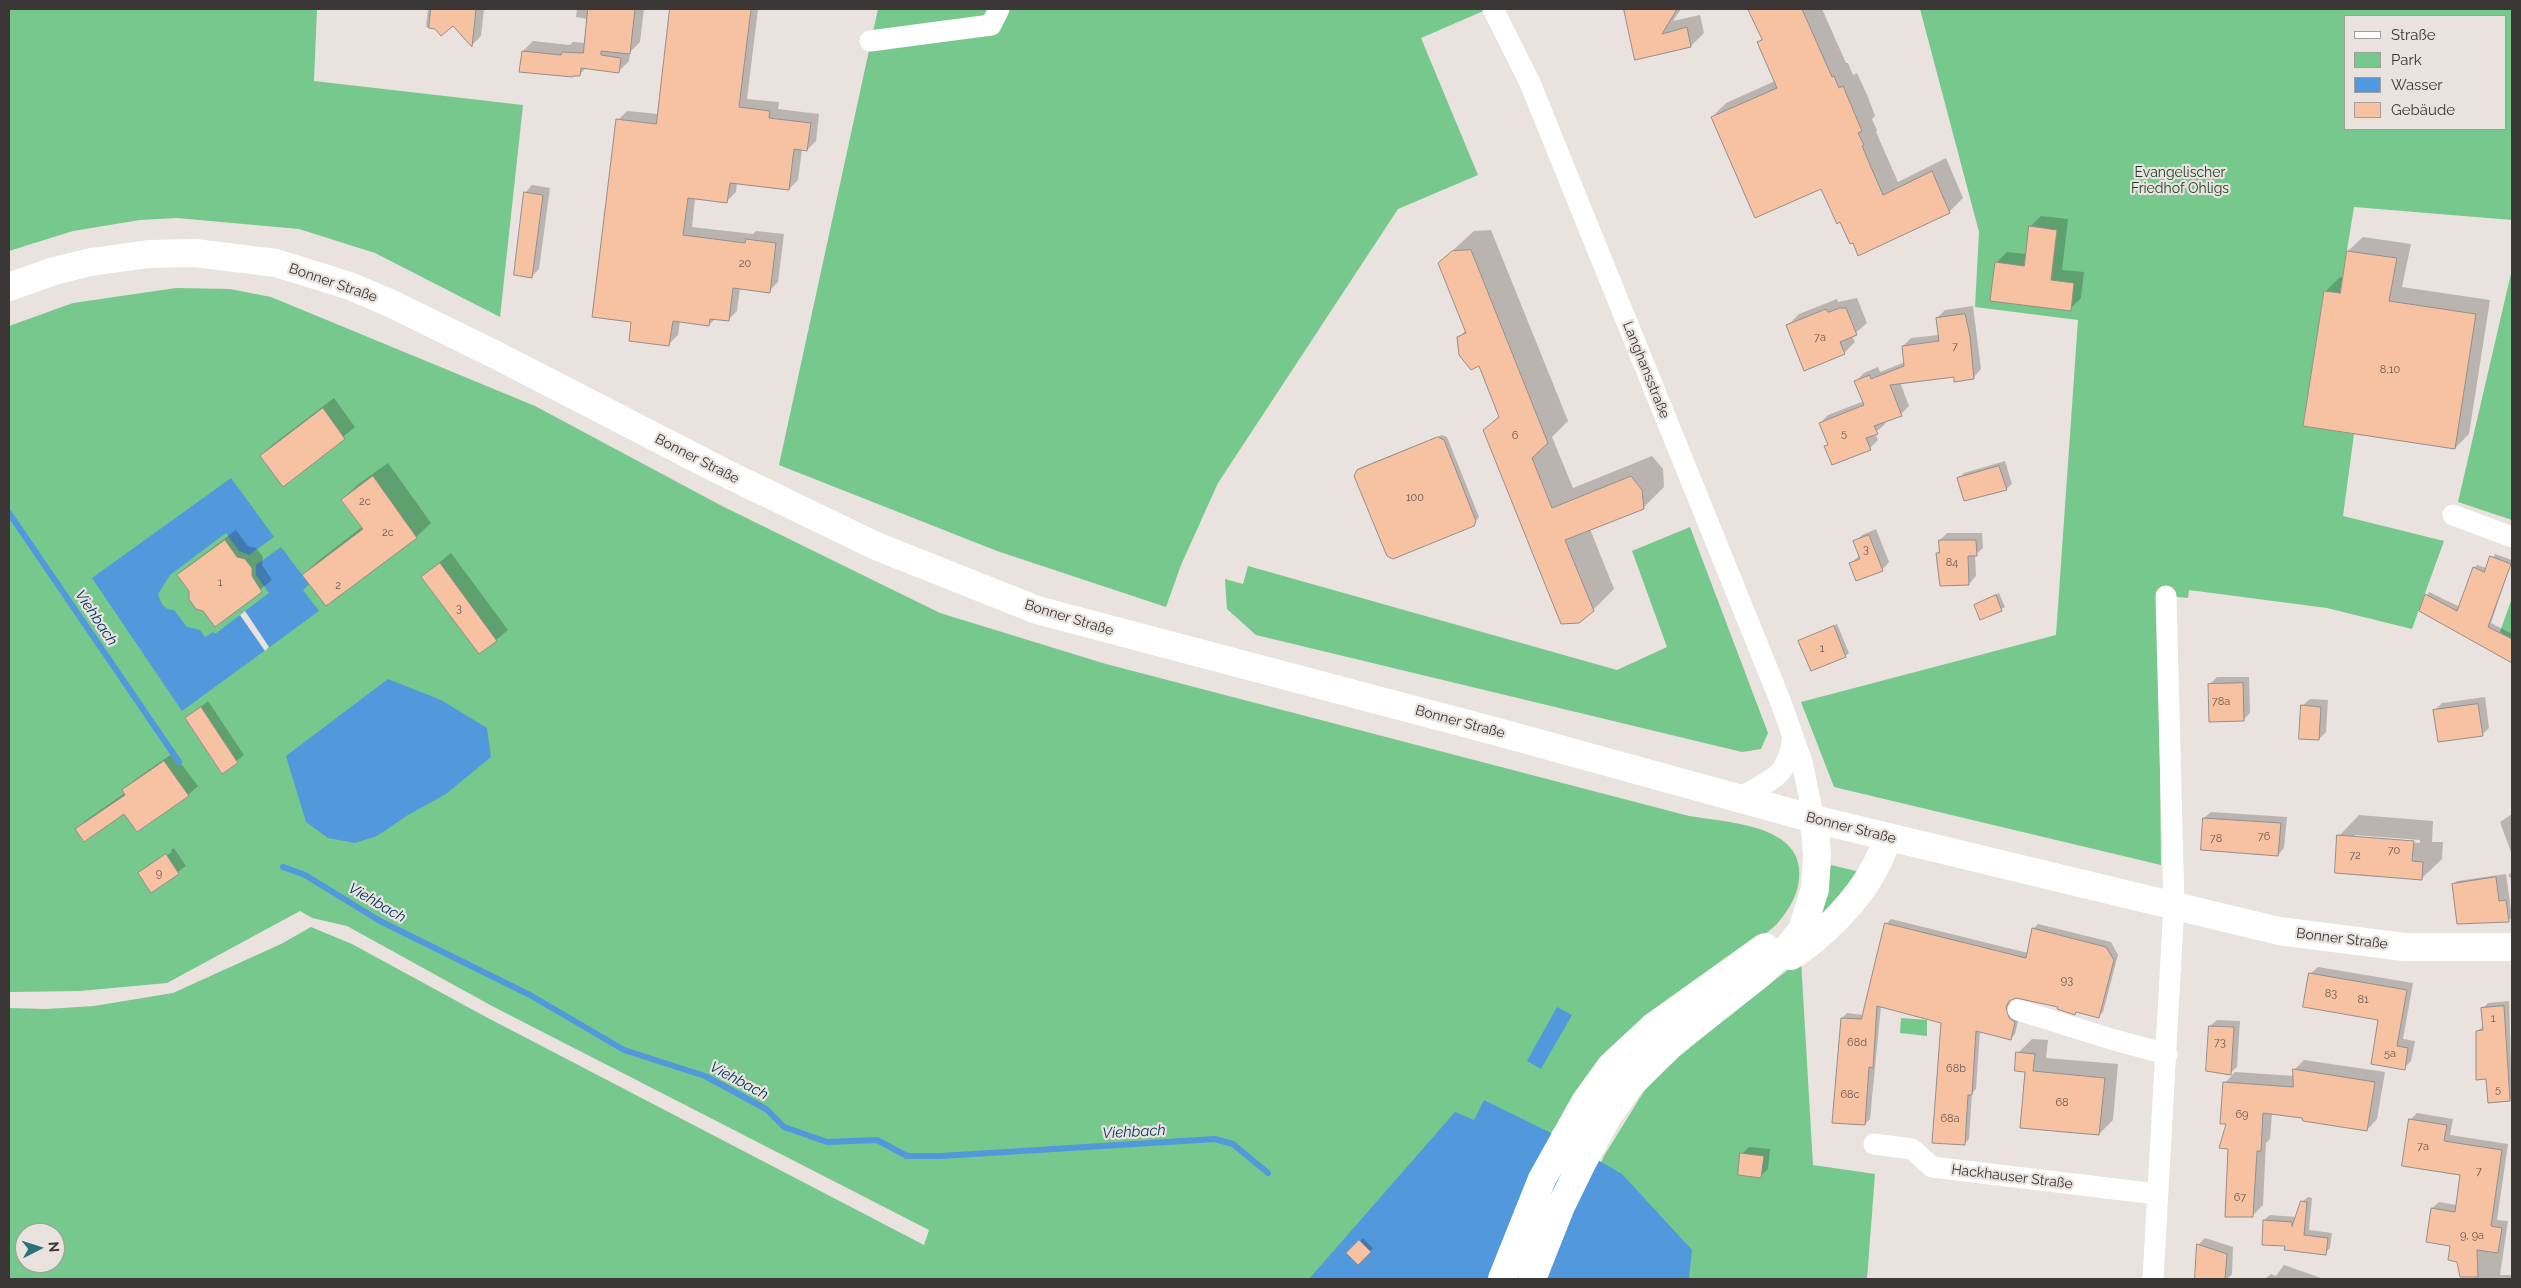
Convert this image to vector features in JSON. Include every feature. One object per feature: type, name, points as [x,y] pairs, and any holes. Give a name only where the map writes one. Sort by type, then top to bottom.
[{"type":"main road","name":"Bonner Straße","points":[[9,287],[54,270],[149,254],[195,254],[276,263],[350,286],[392,304],[496,355],[723,472],[867,541],[1037,610],[1242,663],[1814,819],[2279,931],[2404,947],[2512,947]]},
{"type":"main road","points":[[1532,1279],[1561,1206],[1608,1116],[1630,1084],[1669,1046],[1760,974],[1789,946],[1802,930],[1811,906],[1817,869],[1814,819]]},
{"type":"main road","points":[[1760,974],[1799,951],[1833,922],[1874,870],[1888,837]]},
{"type":"main road","points":[[1502,1279],[1542,1179],[1585,1102],[1610,1066],[1653,1027],[1762,951],[1811,906]]},
{"type":"street","points":[[870,41],[991,25],[1000,9]]},
{"type":"street","name":"Langhansstraße","points":[[1493,9],[1530,83],[1793,733],[1814,819]]},
{"type":"street","points":[[2453,516],[2512,536]]},
{"type":"street","points":[[2153,1279],[2174,905],[2166,596]]},
{"type":"street","points":[[1739,798],[1780,774],[1791,755],[1793,733]]},
{"type":"street","points":[[2018,1010],[2114,1040],[2167,1054]]},
{"type":"street","name":"Hackhauser Straße","points":[[1874,1144],[1912,1149],[1932,1167],[2157,1194]]},
{"type":"green space","points":[[9,9],[317,9],[314,81],[523,105],[500,317],[375,253],[299,229],[177,218],[140,220],[73,231],[9,251]]},
{"type":"green space","points":[[878,9],[1488,9],[1421,38],[1478,175],[1398,209],[1218,483],[1181,565],[1166,607],[997,551],[779,465]]},
{"type":"green space","name":"Evangelischer Friedhof Ohligs","points":[[1920,9],[2512,9],[2512,220],[2354,207],[2340,293],[2324,291],[2303,426],[2354,434],[2343,516],[2444,541],[2412,629],[2327,608],[2189,590],[2188,598],[2158,595],[2161,865],[1834,787],[1801,702],[2056,635],[2078,320],[1975,307],[1979,232]]},
{"type":"green space","points":[[2512,269],[2512,520],[2458,502]]},
{"type":"green space","points":[[176,288],[230,289],[271,297],[535,406],[722,506],[940,613],[1106,664],[1689,816],[1738,823],[1755,828],[1785,842],[1795,853],[1799,868],[1797,891],[1791,905],[1777,924],[1578,1094],[1551,1133],[1485,1279],[9,1279],[9,1008],[46,1009],[94,1006],[173,993],[281,944],[311,927],[352,944],[486,1017],[924,1245],[929,1230],[492,1006],[347,926],[312,918],[300,911],[167,983],[80,991],[9,992],[9,326],[73,303]]},
{"type":"green space","points":[[1690,527],[1768,733],[1761,749],[1742,752],[1256,635],[1227,609],[1225,579],[1243,584],[1248,566],[1617,670],[1667,647],[1632,551]]},
{"type":"green space","points":[[2512,598],[2512,639],[2500,632]]},
{"type":"green space","points":[[1831,865],[1860,872],[1816,926]]},
{"type":"green space","points":[[1801,960],[1813,1165],[1875,1174],[1867,1279],[1551,1279],[1604,1156],[1646,1088],[1721,1021]]},
{"type":"green space","points":[[1901,1018],[1927,1020],[1927,1036],[1900,1033]]},
{"type":"water","points":[[231,478],[274,537],[249,555],[239,551],[226,533],[170,575],[158,594],[163,605],[167,609],[174,610],[187,627],[200,630],[205,637],[213,632],[215,634],[269,593],[256,575],[256,565],[281,547],[309,584],[303,590],[319,611],[182,711],[92,578]]},
{"type":"water","points":[[388,679],[441,700],[487,728],[491,757],[446,794],[408,815],[377,836],[355,843],[328,838],[306,822],[286,756]]},
{"type":"water","points":[[1557,1007],[1572,1015],[1541,1069],[1527,1061]]},
{"type":"water","points":[[1484,1100],[1551,1133],[1622,1174],[1692,1250],[1689,1279],[1309,1279],[1455,1112],[1474,1120]]},
{"type":"pier","points":[[245,611],[269,647],[265,651],[240,615]]},
{"type":"building","points":[[431,9],[476,9],[472,47],[453,26],[441,36],[435,29],[429,28]]},
{"type":"building","points":[[588,9],[635,9],[630,54],[601,51],[601,55],[621,58],[619,73],[581,68],[580,76],[573,77],[519,72],[522,51],[561,55],[562,52],[583,53]]},
{"type":"building","points":[[670,9],[751,9],[739,107],[770,111],[769,118],[811,123],[807,151],[794,149],[789,190],[730,183],[727,203],[688,198],[683,235],[745,243],[746,239],[776,243],[770,293],[733,288],[729,321],[710,319],[709,326],[673,321],[669,346],[629,341],[631,322],[592,317],[616,119],[656,124]]},
{"type":"building","points":[[1624,9],[1677,9],[1662,34],[1687,27],[1691,47],[1635,60]]},
{"type":"building","points":[[1748,9],[1802,9],[1832,77],[1834,76],[1839,88],[1843,86],[1862,131],[1858,133],[1864,145],[1862,146],[1883,195],[1932,171],[1950,213],[1858,256],[1853,243],[1850,244],[1840,222],[1837,224],[1821,189],[1755,218],[1711,117],[1777,88],[1757,42],[1762,40]]},
{"type":"building","points":[[524,192],[543,195],[532,278],[514,275]]},
{"type":"building","points":[[2029,226],[2057,230],[2051,280],[2074,283],[2071,311],[1990,301],[1995,262],[2024,266]]},
{"type":"building","points":[[1471,250],[1548,443],[1532,458],[1552,508],[1631,476],[1642,490],[1644,509],[1565,540],[1594,611],[1579,623],[1561,624],[1483,430],[1499,417],[1479,366],[1471,370],[1459,355],[1457,337],[1466,333],[1438,263],[1452,251]]},
{"type":"building","points":[[2347,251],[2397,258],[2389,301],[2476,314],[2455,449],[2303,426],[2324,291],[2340,293]]},
{"type":"building","points":[[1846,308],[1857,335],[1840,342],[1845,354],[1804,371],[1786,325],[1826,309],[1828,312]]},
{"type":"building","points":[[1965,314],[1970,336],[1974,379],[1954,382],[1954,377],[1890,385],[1902,416],[1874,426],[1878,434],[1866,438],[1871,450],[1832,465],[1824,446],[1828,445],[1819,423],[1864,405],[1854,381],[1870,375],[1871,379],[1904,366],[1902,346],[1939,341],[1936,318]]},
{"type":"building","points":[[323,408],[345,439],[283,487],[260,456]]},
{"type":"building","points":[[1438,437],[1444,440],[1476,521],[1474,526],[1393,559],[1387,556],[1354,476],[1357,470]]},
{"type":"building","points":[[1999,466],[2007,490],[1964,501],[1957,478]]},
{"type":"building","points":[[373,476],[417,538],[326,606],[302,575],[363,529],[341,500]]},
{"type":"building","points":[[1869,535],[1883,571],[1856,581],[1849,563],[1860,559],[1853,541]]},
{"type":"building","points":[[225,540],[237,557],[245,559],[252,568],[252,576],[262,592],[215,627],[203,611],[196,609],[189,599],[189,591],[177,575]]},
{"type":"building","points":[[1939,540],[1976,540],[1977,556],[1968,556],[1969,585],[1940,586],[1936,553],[1939,553]]},
{"type":"building","points":[[2490,556],[2511,564],[2488,627],[2512,639],[2512,663],[2419,611],[2425,594],[2457,611],[2473,567],[2484,572]]},
{"type":"building","points":[[440,563],[497,641],[479,654],[421,577]]},
{"type":"building","points":[[1996,595],[2002,611],[1980,620],[1974,605]]},
{"type":"building","points":[[1834,626],[1846,657],[1811,671],[1798,641]]},
{"type":"building","points":[[2243,683],[2244,721],[2209,722],[2208,684]]},
{"type":"building","points":[[2478,704],[2483,736],[2438,742],[2433,710]]},
{"type":"building","points":[[2301,705],[2321,707],[2319,740],[2299,739]]},
{"type":"building","points":[[201,707],[238,763],[222,774],[185,718]]},
{"type":"building","points":[[164,761],[189,796],[137,832],[124,814],[84,842],[75,829],[125,795],[122,790]]},
{"type":"building","points":[[2203,818],[2281,823],[2278,856],[2201,850]]},
{"type":"building","points":[[2337,835],[2414,841],[2412,861],[2423,862],[2422,880],[2335,873]]},
{"type":"building","points":[[166,854],[179,874],[151,893],[138,873]]},
{"type":"building","points":[[2496,877],[2499,901],[2506,900],[2509,922],[2457,924],[2452,884]]},
{"type":"building","points":[[1885,923],[2026,958],[2032,928],[2106,947],[2114,960],[2099,1018],[2076,1012],[2075,1015],[2057,1009],[2058,1007],[2016,998],[2009,1001],[2006,1007],[2009,1018],[2015,1022],[2011,1040],[1976,1031],[1972,1095],[1968,1095],[1965,1145],[1932,1143],[1941,1023],[1877,1006],[1873,1068],[1869,1067],[1865,1125],[1832,1123],[1841,1018],[1861,1019]]},
{"type":"building","points":[[2309,973],[2407,990],[2397,1046],[2408,1048],[2405,1070],[2371,1064],[2378,1020],[2303,1007]]},
{"type":"building","points":[[2504,1006],[2510,1101],[2488,1103],[2486,1079],[2476,1080],[2476,1031],[2483,1030],[2481,1008]]},
{"type":"building","points":[[2209,1026],[2234,1027],[2231,1075],[2206,1071]]},
{"type":"building","points":[[2016,1052],[2035,1054],[2033,1071],[2105,1078],[2099,1135],[2020,1128],[2025,1072],[2015,1071]]},
{"type":"building","points":[[2293,1069],[2375,1082],[2367,1131],[2303,1121],[2302,1118],[2263,1113],[2261,1151],[2257,1151],[2253,1217],[2225,1217],[2228,1149],[2219,1148],[2226,1124],[2220,1124],[2223,1082],[2293,1087]]},
{"type":"building","points":[[2409,1119],[2447,1125],[2444,1141],[2502,1150],[2491,1226],[2502,1228],[2498,1253],[2477,1250],[2478,1277],[2460,1277],[2457,1262],[2448,1260],[2450,1246],[2426,1242],[2431,1208],[2455,1212],[2460,1175],[2402,1166]]},
{"type":"building","points":[[1740,1153],[1764,1156],[1761,1178],[1738,1175]]},
{"type":"building","points":[[2301,1201],[2307,1202],[2304,1235],[2328,1238],[2326,1255],[2284,1250],[2285,1246],[2262,1245],[2263,1220],[2292,1222],[2292,1226]]},
{"type":"building","points":[[1359,1240],[1371,1252],[1358,1265],[1346,1253]]},
{"type":"building","points":[[2197,1244],[2227,1254],[2225,1279],[2195,1279]]},
{"type":"waterway","name":"Viehbach","points":[[9,513],[179,762]]},
{"type":"waterway","name":"Viehbach","points":[[283,867],[305,875],[380,921],[530,995],[624,1050],[705,1076],[766,1109],[784,1127],[827,1142],[877,1140],[907,1156],[941,1156],[1215,1139],[1233,1144],[1268,1173]]}]
